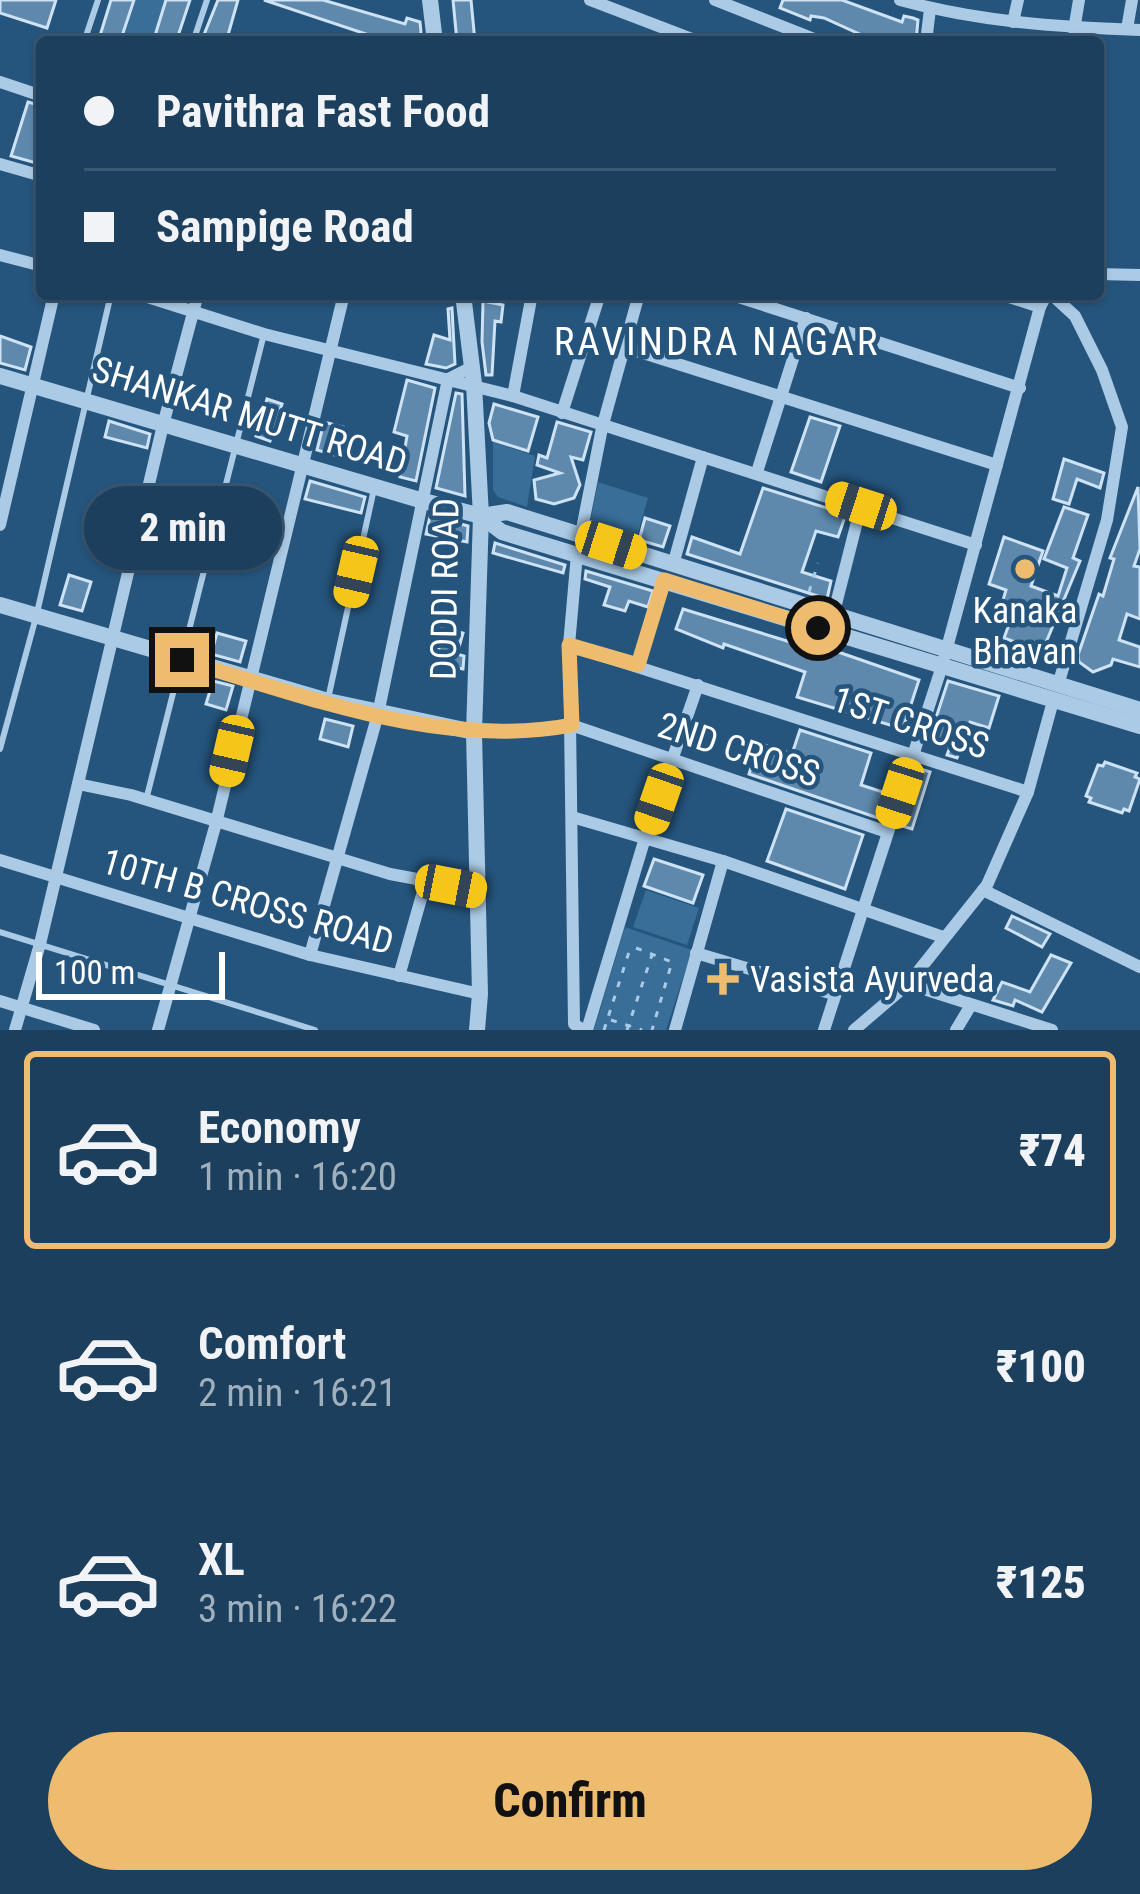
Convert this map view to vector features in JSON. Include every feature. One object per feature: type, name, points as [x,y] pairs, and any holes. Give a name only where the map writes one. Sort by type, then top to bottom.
[{"type":"street","points":[[430,0],[434,36]]},
{"type":"street","points":[[590,0],[684,36]]},
{"type":"street","points":[[715,0],[807,36]]},
{"type":"street","points":[[900,0],[1075,30],[1134,30],[1132,0]]},
{"type":"street","points":[[1013,22],[1018,0]]},
{"type":"street","points":[[1075,30],[1079,0]]},
{"type":"street","points":[[927,36],[930,8]]},
{"type":"street","points":[[0,82],[36,94]]},
{"type":"street","points":[[0,164],[36,174]]},
{"type":"street","points":[[2,255],[36,264]]},
{"type":"street","points":[[1104,274],[1140,274]]},
{"type":"street","points":[[0,525],[53,300]]},
{"type":"street","points":[[156,300],[264,334],[448,380],[473,375],[513,396],[602,428],[757,472],[976,545]]},
{"type":"street","points":[[15,1030],[196,300]]},
{"type":"street","points":[[158,1030],[216,823],[343,300]]},
{"type":"street","name":"DODDI ROAD","points":[[464,300],[481,516],[473,732],[477,1030]]},
{"type":"street","points":[[513,396],[531,300]]},
{"type":"street","points":[[562,413],[598,300]]},
{"type":"street","points":[[637,300],[602,428],[580,534],[569,645],[574,1024],[585,1030],[698,685]]},
{"type":"street","points":[[748,300],[1020,388]]},
{"type":"street","points":[[824,1030],[944,658],[1045,300]]},
{"type":"street","points":[[854,1030],[908,985],[983,890],[1028,791],[1106,520],[1122,427],[1102,370],[1075,316],[1049,300]]},
{"type":"street","points":[[757,472],[806,318]]},
{"type":"street","points":[[624,347],[997,465]]},
{"type":"street","name":"SHANKAR MUTT ROAD","points":[[0,376],[481,516]]},
{"type":"street","points":[[310,955],[378,714],[448,380]]},
{"type":"street","points":[[668,573],[704,457]]},
{"type":"street","points":[[833,616],[861,506]]},
{"type":"street","points":[[481,516],[507,512],[580,534],[668,573]]},
{"type":"street","points":[[481,516],[502,532],[668,573],[1056,693],[1140,726]]},
{"type":"street","points":[[0,605],[378,714],[473,732],[572,725]]},
{"type":"street","points":[[785,609],[833,616],[944,658]]},
{"type":"street","name":"1ST CROSS","points":[[569,645],[1028,791]]},
{"type":"street","points":[[1056,693],[1140,710]]},
{"type":"street","name":"2ND CROSS","points":[[572,725],[887,832]]},
{"type":"street","points":[[78,784],[426,881],[476,890]]},
{"type":"street","points":[[572,817],[723,861],[943,937]]},
{"type":"street","name":"10TH B CROSS ROAD","points":[[0,860],[310,955],[480,994]]},
{"type":"street","points":[[675,1030],[723,861]]},
{"type":"street","points":[[399,976],[426,881]]},
{"type":"street","points":[[983,890],[1140,967]]},
{"type":"street","points":[[696,953],[833,994]]},
{"type":"street","points":[[908,985],[1052,1030]]},
{"type":"street","points":[[0,1001],[94,1030]]},
{"type":"street","points":[[956,1030],[971,1005]]},
{"type":"lane","points":[[86,36],[98,0]]},
{"type":"lane","points":[[195,36],[206,0]]},
{"type":"lane","points":[[0,273],[2,255]]},
{"type":"lane","points":[[0,749],[110,300]]},
{"type":"lane","points":[[146,800],[264,334]]},
{"type":"lane","points":[[328,701],[375,486]]},
{"type":"lane","points":[[638,665],[668,573]]},
{"type":"lane","points":[[0,932],[315,1030]]},
{"type":"path","points":[[808,594],[818,563]]},
{"type":"path","points":[[604,1030],[629,952],[635,948],[667,959],[672,967],[652,1030]]},
{"type":"path","points":[[628,1028],[652,954]]},
{"type":"path","points":[[608,1019],[642,1030]]},
{"type":"shaded area","points":[[134,0],[167,0],[155,36],[122,36]]},
{"type":"shaded area","points":[[493,442],[535,456],[527,507],[498,497],[493,490]]},
{"type":"shaded area","points":[[598,482],[648,498],[635,544],[589,529]]},
{"type":"shaded area","points":[[646,890],[699,908],[687,945],[633,927]]},
{"type":"shaded area","points":[[625,927],[692,950],[666,1030],[594,1030]]},
{"type":"building","points":[[0,0],[56,0],[47,28],[0,13]]},
{"type":"building","points":[[111,0],[134,0],[122,36],[100,36]]},
{"type":"building","points":[[166,0],[190,0],[178,36],[155,36]]},
{"type":"building","points":[[218,0],[238,0],[228,36],[203,36]]},
{"type":"building","points":[[264,0],[323,0],[405,24],[407,18],[420,22],[420,36],[366,34]]},
{"type":"building","points":[[453,0],[471,0],[474,36],[456,36]]},
{"type":"building","points":[[783,0],[842,0],[902,22],[904,16],[918,20],[917,36],[864,36],[824,18],[811,16],[810,20],[780,8]]},
{"type":"building","points":[[28,102],[36,104],[36,163],[11,156]]},
{"type":"building","points":[[483,301],[503,305],[501,322],[495,321],[492,375],[486,375]]},
{"type":"building","points":[[452,308],[455,364],[446,368],[426,364],[434,335],[450,340],[448,309]]},
{"type":"building","points":[[0,336],[31,347],[25,370],[0,363]]},
{"type":"building","points":[[407,380],[435,388],[416,481],[400,477],[407,436],[394,432]]},
{"type":"building","points":[[456,393],[462,394],[465,496],[436,488]]},
{"type":"building","points":[[267,399],[282,404],[270,441],[256,436]]},
{"type":"building","points":[[494,404],[538,417],[528,451],[493,440],[489,423]]},
{"type":"building","points":[[810,417],[840,426],[821,482],[791,472]]},
{"type":"building","points":[[109,421],[150,434],[147,448],[105,437]]},
{"type":"building","points":[[324,422],[343,427],[334,455],[317,450]]},
{"type":"building","points":[[557,422],[591,432],[583,460],[571,457],[580,485],[574,498],[554,504],[536,499],[534,480],[560,473],[537,465],[539,455],[547,458]]},
{"type":"building","points":[[1064,459],[1104,473],[1100,488],[1077,479],[1069,504],[1053,499]]},
{"type":"building","points":[[310,481],[365,497],[361,513],[305,499]]},
{"type":"building","points":[[1138,487],[1140,549],[1134,566],[1140,567],[1140,619],[1127,614],[1119,640],[1140,647],[1140,667],[1113,659],[1111,665],[1093,672],[1079,662],[1078,655],[1099,594],[1103,596],[1114,559],[1110,558]]},
{"type":"building","points":[[763,488],[846,514],[838,537],[816,531],[802,572],[831,581],[827,599],[687,554],[692,537],[740,554]]},
{"type":"building","points":[[1064,507],[1088,515],[1073,558],[1080,561],[1042,652],[1004,638],[1014,611],[1001,607],[1006,590],[989,584],[1004,537],[1043,551],[1031,586],[1058,596],[1067,568],[1044,559]]},
{"type":"building","points":[[430,516],[468,526],[467,542],[426,534]]},
{"type":"building","points":[[645,518],[670,526],[663,547],[639,540]]},
{"type":"building","points":[[149,531],[183,541],[176,563],[143,554]]},
{"type":"building","points":[[495,543],[565,565],[563,573],[493,553]]},
{"type":"building","points":[[586,571],[653,591],[648,607],[629,601],[625,611],[604,605],[610,587],[585,579]]},
{"type":"building","points":[[69,575],[91,582],[82,611],[60,605]]},
{"type":"building","points":[[683,609],[813,649],[815,644],[919,680],[903,729],[797,697],[805,672],[676,629]]},
{"type":"building","points":[[440,627],[463,633],[457,654],[464,656],[463,669],[437,664],[439,648],[434,647]]},
{"type":"building","points":[[217,633],[246,641],[240,662],[211,654]]},
{"type":"building","points":[[213,681],[233,686],[226,710],[206,704]]},
{"type":"building","points":[[948,681],[999,696],[989,728],[970,722],[957,758],[947,755],[950,747],[929,739]]},
{"type":"building","points":[[325,719],[353,726],[348,747],[320,739]]},
{"type":"building","points":[[800,730],[871,753],[861,785],[889,794],[881,819],[749,774],[759,743],[792,754]]},
{"type":"building","points":[[1105,762],[1137,773],[1140,779],[1129,811],[1089,802],[1086,796],[1098,765]]},
{"type":"building","points":[[921,769],[930,772],[912,829],[902,826]]},
{"type":"building","points":[[786,809],[863,835],[845,889],[767,861]]},
{"type":"building","points":[[654,859],[703,875],[693,903],[644,886]]},
{"type":"building","points":[[1012,916],[1050,934],[1042,947],[1006,928]]},
{"type":"building","points":[[1051,955],[1071,963],[1042,1012],[1015,1000],[1013,1006],[993,1000],[1002,982],[1030,992]]},
{"type":"place","name":"Kanaka Bhavan","points":[[1025,569]]},
{"type":"place","name":"Vasista Ayurveda","points":[[723,979]]},
{"type":"district","name":"RAVINDRA NAGAR","points":[[717,341]]},
{"type":"route","points":[[182,660],[378,714],[473,732],[545,730],[572,725],[569,645],[638,665],[664,580],[818,628]]}]
